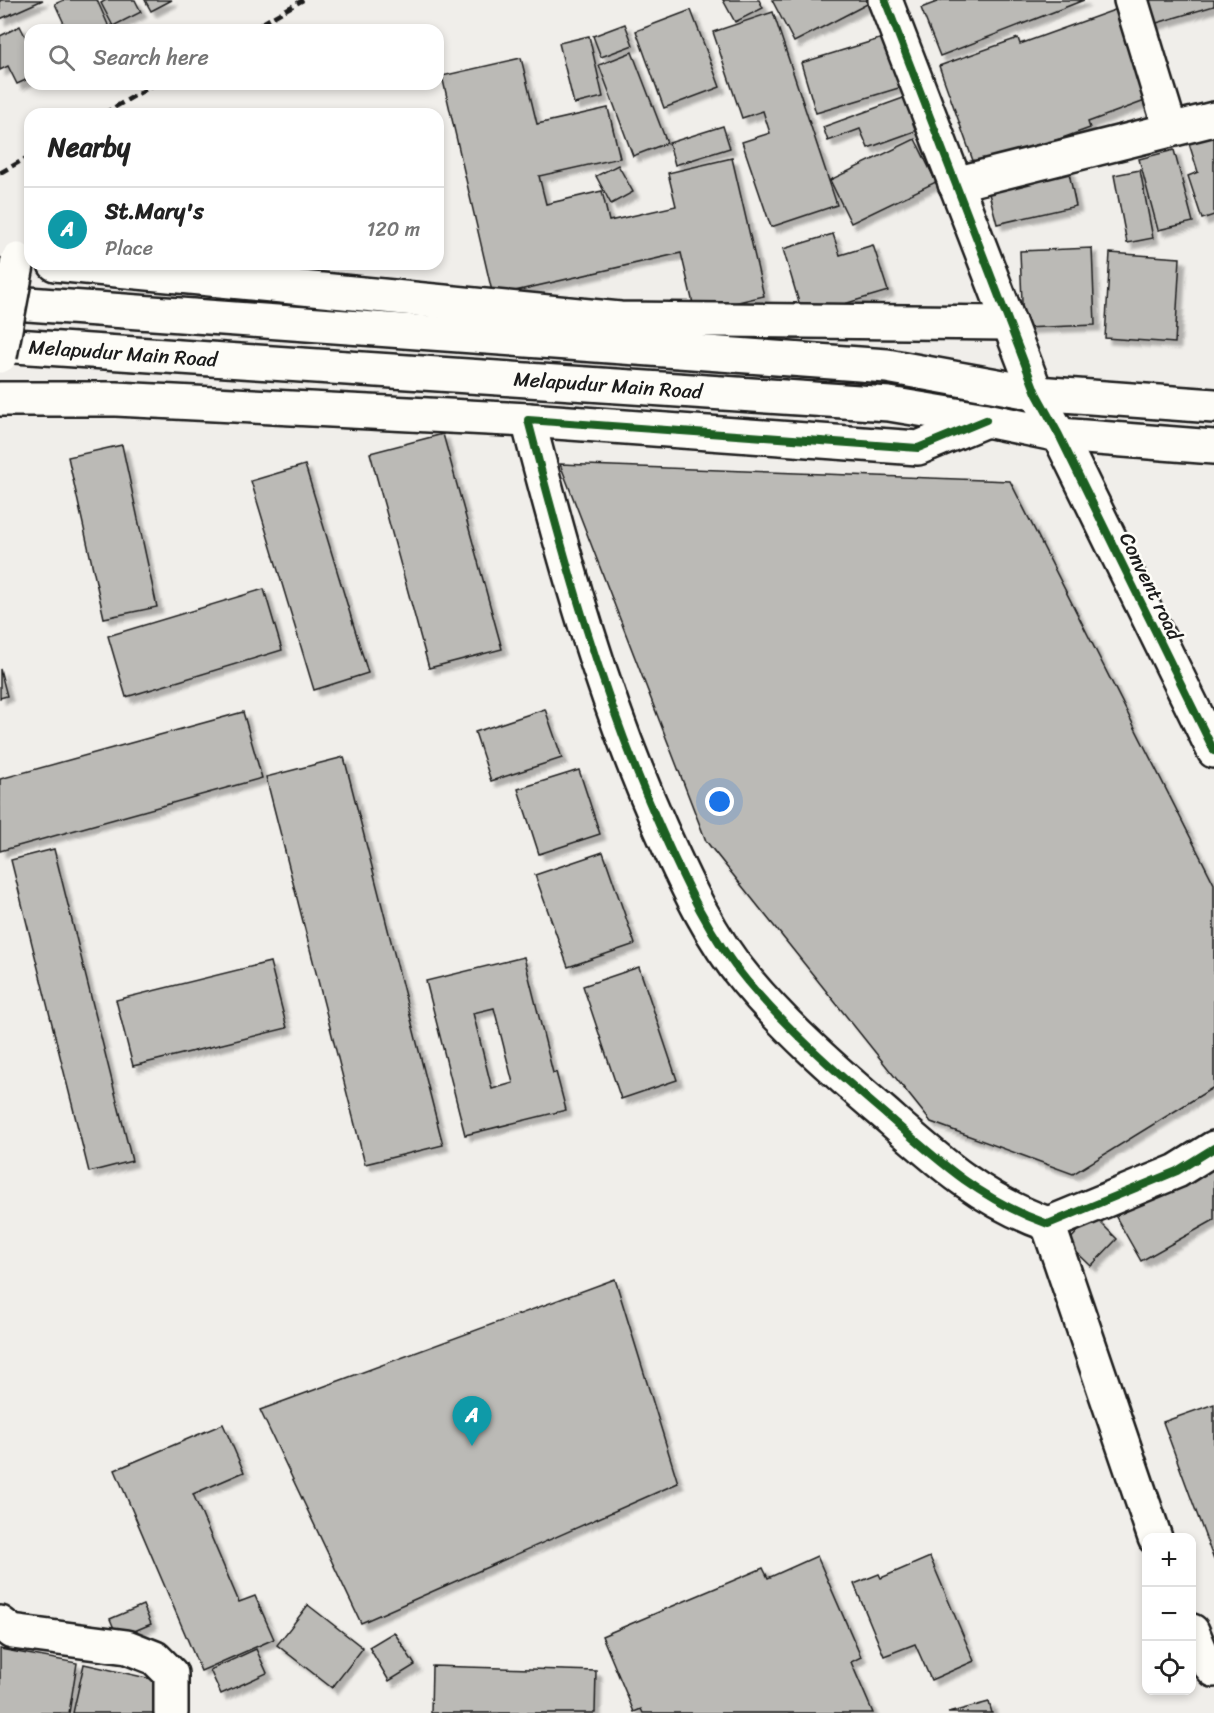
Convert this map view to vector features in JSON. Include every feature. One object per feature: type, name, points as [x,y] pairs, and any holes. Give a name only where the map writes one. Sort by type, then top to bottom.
[{"type":"street","name":"Convent road","points":[[885,0],[1035,393],[1059,435],[1214,751]]},
{"type":"street","points":[[1131,0],[1170,128]]},
{"type":"street","points":[[955,184],[1170,128],[1214,119]]},
{"type":"street","points":[[0,356],[24,261]]},
{"type":"street","points":[[117,270],[620,319],[1009,324]]},
{"type":"street","name":"Melapudur Main Road","points":[[0,302],[887,366],[1035,393],[1214,406]]},
{"type":"street","name":"Melapudur Main Road","points":[[0,345],[889,404],[987,420],[1059,435],[1214,447]]},
{"type":"street","points":[[0,399],[116,399],[528,420],[918,448],[987,420]]},
{"type":"street","points":[[528,420],[569,578],[607,693],[650,803],[694,903],[747,980],[833,1070],[960,1179],[1022,1215],[1048,1224],[1177,1171],[1214,1148]]},
{"type":"street","points":[[1048,1224],[1153,1533]]},
{"type":"street","points":[[0,1623],[12,1632],[127,1647],[155,1658],[171,1674],[171,1713]]},
{"type":"street","points":[[1196,1641],[1203,1657],[1214,1670]]},
{"type":"building","points":[[0,0],[43,0],[0,19]]},
{"type":"building","points":[[64,0],[97,0],[108,24],[64,24],[55,4]]},
{"type":"building","points":[[106,0],[135,0],[141,12],[117,24],[112,24],[101,3]]},
{"type":"building","points":[[145,0],[172,0],[151,11]]},
{"type":"building","points":[[723,0],[759,0],[763,8],[735,22]]},
{"type":"building","points":[[772,0],[875,0],[794,42]]},
{"type":"building","points":[[942,0],[1084,0],[940,56],[921,8]]},
{"type":"building","points":[[1143,0],[1214,0],[1214,6],[1150,25]]},
{"type":"building","points":[[1120,8],[1153,98],[1088,122],[1090,128],[976,169],[939,66],[1018,38],[1020,44]]},
{"type":"building","points":[[691,10],[720,87],[664,108],[636,31]]},
{"type":"building","points":[[773,12],[837,205],[771,227],[742,142],[770,133],[763,111],[742,118],[713,32]]},
{"type":"building","points":[[625,24],[633,45],[601,57],[593,36]]},
{"type":"building","points":[[20,26],[24,34],[24,81],[17,84],[8,66],[0,70],[0,36]]},
{"type":"building","points":[[589,36],[603,97],[574,104],[559,43]]},
{"type":"building","points":[[886,37],[902,87],[816,113],[801,63]]},
{"type":"building","points":[[632,52],[667,143],[633,156],[599,65]]},
{"type":"building","points":[[521,58],[537,124],[608,108],[620,158],[539,176],[546,204],[602,191],[609,221],[676,206],[668,173],[732,158],[764,296],[695,312],[681,253],[493,296],[444,85],[444,76]]},
{"type":"building","points":[[906,97],[918,130],[868,148],[860,129],[828,141],[823,127]]},
{"type":"building","points":[[723,126],[730,148],[675,165],[669,143]]},
{"type":"building","points":[[1214,128],[1214,215],[1202,219],[1188,176],[1198,172],[1187,137]]},
{"type":"building","points":[[915,139],[936,182],[851,223],[830,180]]},
{"type":"building","points":[[1174,150],[1193,222],[1158,230],[1139,159]]},
{"type":"building","points":[[618,165],[633,192],[611,204],[596,176]]},
{"type":"building","points":[[1068,168],[1076,206],[997,224],[987,186]]},
{"type":"building","points":[[1140,170],[1153,238],[1127,243],[1114,175]]},
{"type":"building","points":[[833,234],[840,255],[873,245],[888,291],[803,316],[783,249]]},
{"type":"building","points":[[1092,248],[1095,325],[1023,328],[1020,251]]},
{"type":"building","points":[[1110,253],[1180,258],[1175,343],[1105,338]]},
{"type":"building","points":[[443,434],[502,649],[429,668],[370,453]]},
{"type":"building","points":[[122,445],[157,607],[104,618],[68,457]]},
{"type":"building","points":[[560,464],[1010,481],[1214,884],[1214,1087],[1073,1174],[931,1122],[706,841]]},
{"type":"building","points":[[305,465],[368,673],[314,690],[251,481]]},
{"type":"building","points":[[264,589],[282,650],[126,697],[108,636]]},
{"type":"building","points":[[0,669],[7,696],[0,698]]},
{"type":"building","points":[[545,709],[562,758],[491,781],[475,732]]},
{"type":"building","points":[[243,712],[262,778],[0,851],[0,779]]},
{"type":"building","points":[[344,757],[443,1145],[365,1164],[266,777]]},
{"type":"building","points":[[579,770],[600,834],[539,854],[518,789]]},
{"type":"building","points":[[54,849],[132,1161],[89,1172],[11,860]]},
{"type":"building","points":[[603,852],[635,944],[568,967],[535,875]]},
{"type":"building","points":[[524,957],[553,1073],[556,1072],[566,1110],[465,1135],[426,981]],"holes":[[[494,1008],[513,1083],[492,1089],[473,1013]]]},
{"type":"building","points":[[270,962],[287,1028],[133,1066],[116,1000]]},
{"type":"building","points":[[639,967],[677,1080],[621,1099],[583,986]]},
{"type":"building","points":[[1214,1153],[1214,1220],[1141,1261],[1112,1210]]},
{"type":"building","points":[[1093,1215],[1117,1239],[1091,1266],[1067,1243]]},
{"type":"building","points":[[615,1279],[678,1483],[361,1623],[260,1410]]},
{"type":"building","points":[[1214,1404],[1214,1560],[1163,1422]]},
{"type":"building","points":[[223,1424],[244,1472],[193,1494],[239,1602],[255,1596],[274,1639],[201,1671],[115,1470]]},
{"type":"building","points":[[817,1556],[861,1657],[851,1662],[873,1713],[643,1713],[641,1709],[634,1712],[602,1636],[763,1568],[768,1578]]},
{"type":"building","points":[[930,1557],[974,1661],[931,1680],[915,1644],[884,1656],[854,1584],[879,1574],[881,1578]]},
{"type":"building","points":[[143,1605],[151,1624],[118,1638],[110,1619]]},
{"type":"building","points":[[308,1605],[363,1648],[332,1688],[277,1645]]},
{"type":"building","points":[[394,1632],[415,1665],[389,1681],[369,1647]]},
{"type":"building","points":[[0,1649],[77,1663],[69,1713],[0,1713]]},
{"type":"building","points":[[256,1649],[267,1673],[221,1694],[210,1670]]},
{"type":"building","points":[[84,1664],[161,1681],[154,1713],[73,1713]]},
{"type":"building","points":[[432,1666],[596,1671],[595,1713],[431,1713]]},
{"type":"building","points":[[989,1702],[992,1713],[948,1713]]},
{"type":"railway","points":[[261,24],[303,0]]},
{"type":"railway","points":[[113,108],[145,90]]},
{"type":"railway","points":[[0,173],[24,159]]},
{"type":"cycle path","points":[[885,0],[1036,393],[1059,435],[1214,751]]},
{"type":"cycle path","points":[[986,420],[918,448],[528,420],[602,678],[661,829],[679,869],[721,946],[747,981],[795,1033],[922,1147],[960,1177],[1001,1203],[1048,1224],[1177,1171],[1214,1148]]},
{"type":"place","name":"St.Mary's","points":[[472,1446]]}]
